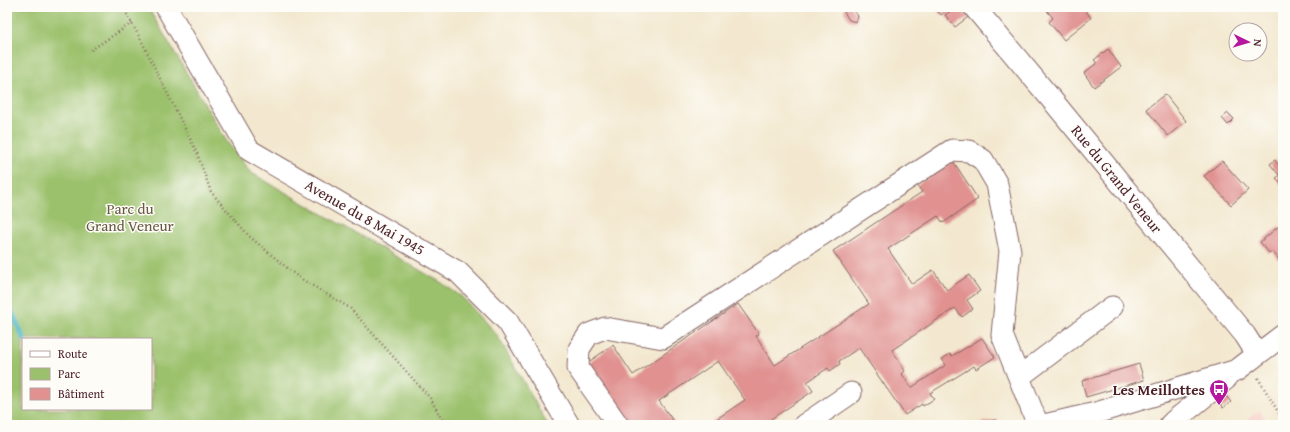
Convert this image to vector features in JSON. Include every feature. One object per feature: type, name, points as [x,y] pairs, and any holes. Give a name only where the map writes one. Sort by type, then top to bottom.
[{"type":"street","name":"Avenue du 8 Mai 1945","points":[[166,7],[249,150],[458,272],[508,322],[569,425]]},
{"type":"street","name":"Rue du Grand Veneur","points":[[974,7],[1240,329],[1250,366]]},
{"type":"street","points":[[618,425],[578,368],[579,349],[589,334],[605,328],[663,338],[952,150],[968,151],[983,160],[998,184],[1010,251],[1002,335],[1038,425]]},
{"type":"street","points":[[1019,377],[1112,307]]},
{"type":"street","points":[[1170,425],[1206,394],[1250,366],[1283,334]]},
{"type":"street","points":[[1044,425],[1100,419],[1250,366]]},
{"type":"street","points":[[804,425],[851,393]]},
{"type":"path","points":[[123,7],[197,153],[211,192],[249,236],[298,277],[350,308],[430,398],[445,425]]},
{"type":"path","points":[[91,50],[132,23]]},
{"type":"path","points":[[1250,366],[1283,420]]},
{"type":"shaded area","points":[[1260,410],[1269,425],[1240,425]]},
{"type":"green space","name":"Parc du Grand Veneur","points":[[7,7],[148,7],[227,142],[250,172],[442,283],[462,297],[497,335],[548,425],[7,425]]},
{"type":"building","points":[[844,7],[851,7],[858,16],[856,22],[849,20],[844,12]]},
{"type":"building","points":[[934,7],[951,7],[941,15]]},
{"type":"building","points":[[956,7],[960,7],[968,17],[955,27],[945,15]]},
{"type":"building","points":[[1044,7],[1083,7],[1091,18],[1064,40],[1049,22],[1053,18]]},
{"type":"building","points":[[1108,49],[1121,67],[1094,87],[1084,73],[1097,63],[1094,60]]},
{"type":"building","points":[[1165,94],[1186,121],[1168,136],[1146,109]]},
{"type":"building","points":[[1228,113],[1234,119],[1228,125],[1222,118]]},
{"type":"building","points":[[1275,160],[1283,170],[1279,175],[1270,164]]},
{"type":"building","points":[[953,161],[978,199],[943,223],[938,216],[888,249],[912,284],[933,270],[947,290],[969,275],[980,291],[967,300],[973,309],[962,317],[955,308],[892,350],[905,371],[902,374],[911,388],[946,365],[942,359],[950,354],[952,356],[982,338],[995,357],[976,369],[974,366],[930,393],[934,399],[923,406],[922,404],[905,415],[859,348],[839,361],[840,364],[830,371],[828,368],[807,382],[813,391],[762,425],[709,425],[745,400],[718,361],[659,401],[676,425],[629,425],[587,363],[613,345],[633,375],[738,304],[759,334],[756,336],[775,365],[869,304],[833,251],[922,192],[917,185]]},
{"type":"building","points":[[1222,161],[1248,190],[1231,205],[1204,176]]},
{"type":"building","points":[[1280,175],[1283,179],[1283,187],[1276,178]]},
{"type":"building","points":[[1279,226],[1283,231],[1283,264],[1272,251],[1269,253],[1260,242]]},
{"type":"building","points":[[1139,364],[1144,380],[1086,397],[1082,381]]},
{"type":"building","points":[[1226,396],[1231,402],[1223,408],[1219,403]]},
{"type":"building","points":[[997,420],[999,425],[977,425],[985,422]]},
{"type":"waterway","points":[[7,302],[24,338]]},
{"type":"place","name":"Les Meillottes","points":[[1219,406]]}]
